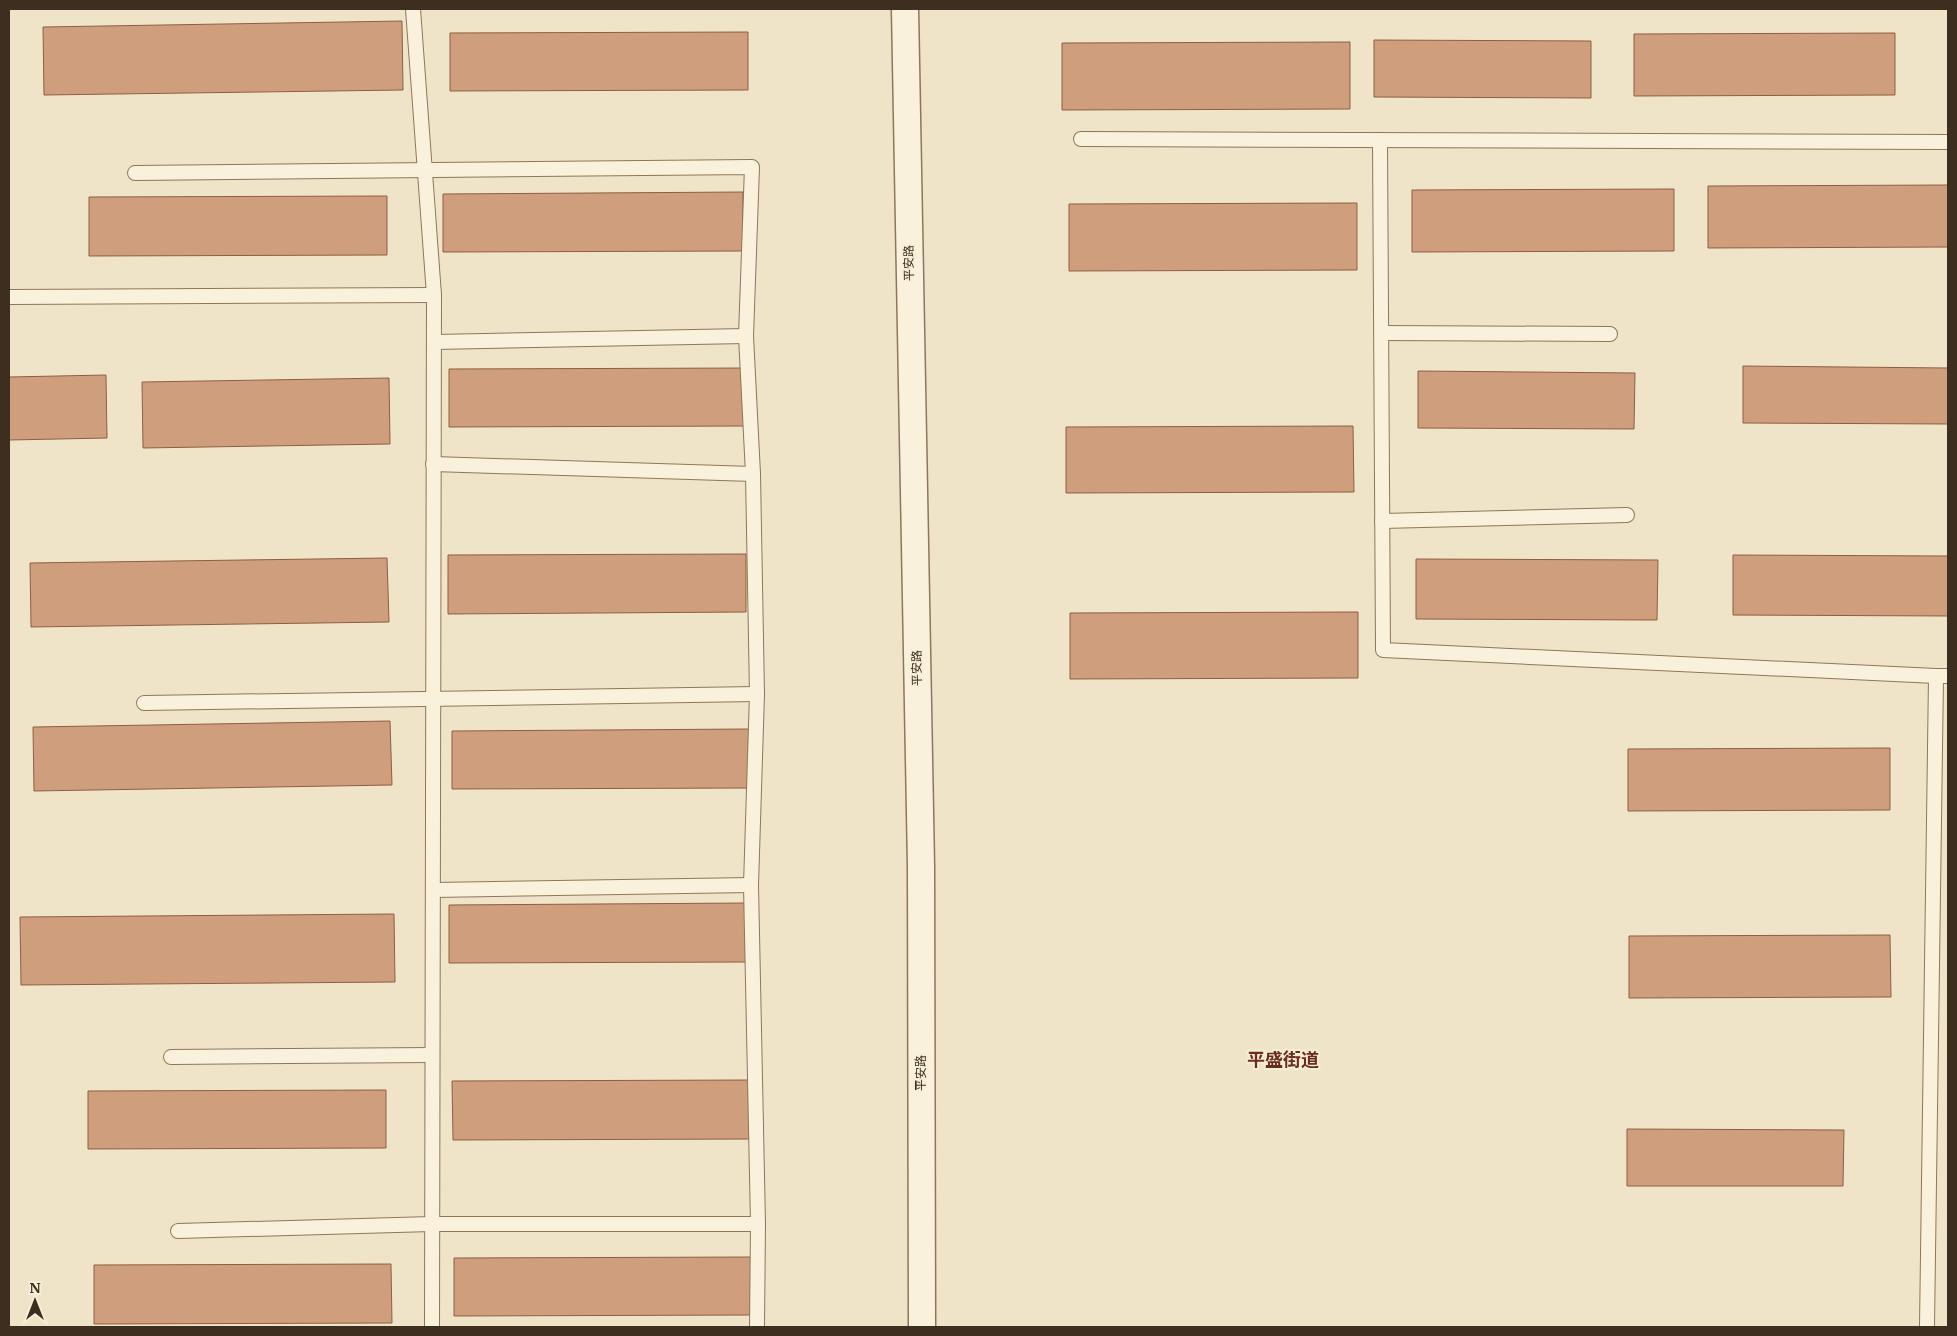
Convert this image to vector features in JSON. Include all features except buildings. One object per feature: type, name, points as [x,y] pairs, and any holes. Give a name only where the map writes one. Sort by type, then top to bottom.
[{"type":"street","name":"平安路","points":[[905,9],[921,856],[922,1327]]},
{"type":"lane","points":[[413,9],[434,294],[432,1327]]},
{"type":"lane","points":[[1081,139],[1948,142]]},
{"type":"lane","points":[[1380,140],[1383,650],[1942,676],[1927,1327]]},
{"type":"lane","points":[[135,173],[752,167],[746,336],[753,474],[757,694],[751,885],[758,1224],[757,1327]]},
{"type":"lane","points":[[9,297],[434,294]]},
{"type":"lane","points":[[1382,333],[1610,334]]},
{"type":"lane","points":[[434,342],[746,336]]},
{"type":"lane","points":[[433,464],[753,474]]},
{"type":"lane","points":[[1382,521],[1626,515]]},
{"type":"lane","points":[[144,703],[757,694]]},
{"type":"lane","points":[[432,890],[751,885]]},
{"type":"lane","points":[[171,1057],[432,1055]]},
{"type":"lane","points":[[178,1231],[432,1224],[758,1224]]},
{"type":"district","name":"平盛街道","points":[[1283,1060]]}]
